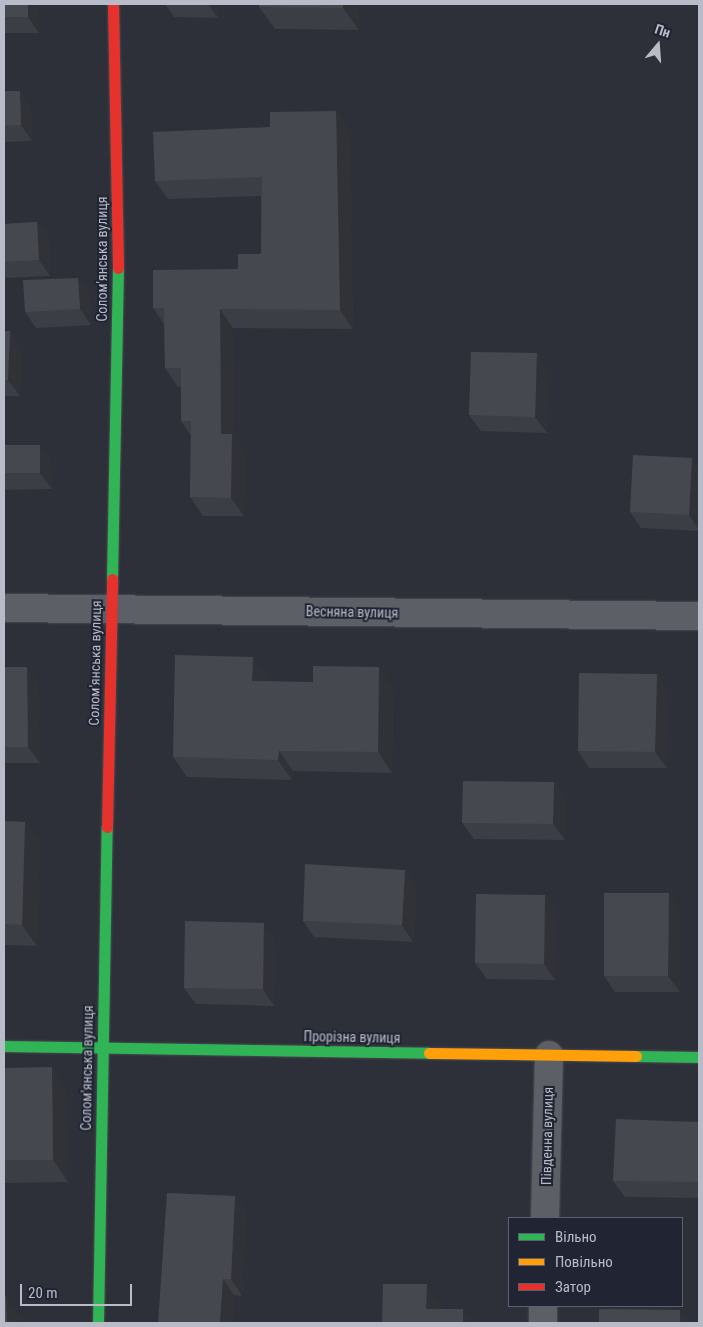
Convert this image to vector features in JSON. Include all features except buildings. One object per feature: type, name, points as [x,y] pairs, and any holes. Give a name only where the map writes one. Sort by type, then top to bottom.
[{"type":"street","name":"Солом'янська вулиця","points":[[98,1323],[118,273],[113,4]]},
{"type":"street","name":"Весняна вулиця","points":[[4,608],[699,616]]},
{"type":"street","name":"Прорізна вулиця","points":[[4,1046],[699,1057]]},
{"type":"street","name":"Південна вулиця","points":[[545,1217],[549,1055]]},
{"type":"street","points":[[543,1307],[543,1323]]},
{"type":"traffic: fast","points":[[112,579],[118,268]]},
{"type":"traffic: fast","points":[[98,1323],[107,827]]},
{"type":"traffic: fast","points":[[4,1046],[429,1053]]},
{"type":"traffic: fast","points":[[636,1056],[699,1057]]},
{"type":"traffic: slow","points":[[429,1053],[636,1056]]},
{"type":"traffic: jam","points":[[113,4],[118,268]]},
{"type":"traffic: jam","points":[[107,827],[112,579]]}]
